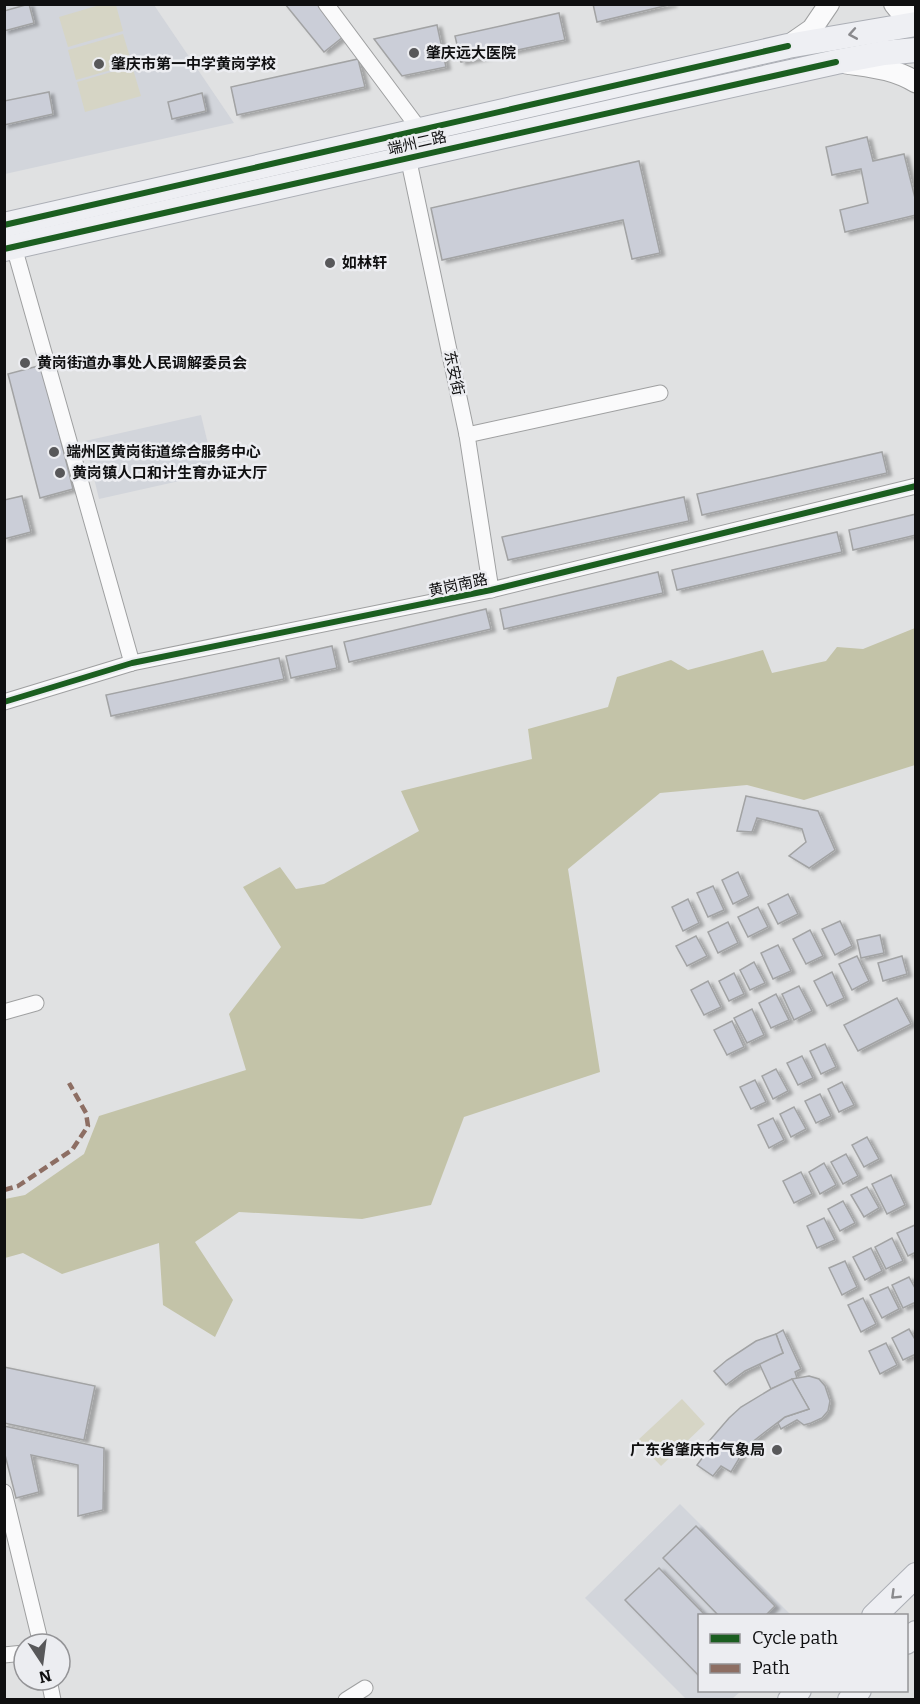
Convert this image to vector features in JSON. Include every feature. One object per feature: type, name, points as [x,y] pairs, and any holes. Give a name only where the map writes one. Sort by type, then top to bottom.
[{"type":"main road","name":"端州二路","points":[[4,225],[914,18]]},
{"type":"main road","name":"端州二路","points":[[9,248],[836,62],[915,50]]},
{"type":"main road","points":[[836,62],[885,68],[899,72],[915,82]]},
{"type":"main road","points":[[636,80],[642,105]]},
{"type":"main road","points":[[876,1614],[915,1575]]},
{"type":"street","points":[[326,4],[420,130]]},
{"type":"street","points":[[788,46],[812,29],[829,4]]},
{"type":"street","points":[[894,4],[914,18]]},
{"type":"street","name":"东安街","points":[[408,157],[467,435],[491,590]]},
{"type":"street","points":[[9,248],[132,663]]},
{"type":"street","points":[[467,435],[660,393]]},
{"type":"street","name":"黄岗南路","points":[[4,702],[132,663],[491,590],[915,486]]},
{"type":"street","points":[[4,1012],[36,1003]]},
{"type":"street","points":[[4,1492],[38,1632]]},
{"type":"street","points":[[346,1700],[365,1688]]},
{"type":"shaded area","points":[[103,4],[116,5],[123,31],[68,47],[59,17]]},
{"type":"shaded area","name":"肇庆市第一中学黄岗学校","points":[[4,5],[154,5],[234,123],[5,174]]},
{"type":"shaded area","points":[[123,34],[132,64],[76,80],[68,50]]},
{"type":"shaded area","points":[[132,66],[141,96],[85,112],[77,82]]},
{"type":"shaded area","points":[[201,415],[215,473],[99,499],[85,441]]},
{"type":"shaded area","points":[[682,1399],[705,1424],[661,1466],[637,1441]]},
{"type":"shaded area","points":[[680,1504],[790,1614],[698,1614],[698,1692],[740,1692],[732,1699],[686,1699],[585,1598]]},
{"type":"green space","points":[[915,628],[915,765],[804,800],[747,785],[660,793],[568,869],[600,1072],[464,1117],[431,1205],[362,1219],[239,1212],[195,1242],[233,1300],[215,1337],[163,1305],[159,1243],[62,1274],[23,1253],[5,1258],[5,1199],[25,1195],[84,1154],[99,1116],[246,1070],[229,1014],[281,947],[243,887],[280,867],[296,889],[324,884],[419,831],[401,791],[532,759],[528,729],[608,707],[617,677],[671,660],[688,670],[763,650],[772,673],[826,661],[837,647],[863,649]]},
{"type":"building","points":[[29,4],[34,23],[4,31],[4,11]]},
{"type":"building","points":[[285,4],[317,4],[343,37],[324,52]]},
{"type":"building","points":[[593,4],[673,4],[597,22]]},
{"type":"building","points":[[559,13],[565,40],[461,62],[455,36]]},
{"type":"building","name":"肇庆远大医院","points":[[437,25],[446,67],[402,76],[374,39]]},
{"type":"building","points":[[358,59],[365,87],[237,115],[231,87]]},
{"type":"building","points":[[49,92],[53,114],[4,125],[4,101]]},
{"type":"building","points":[[202,93],[206,111],[172,119],[168,102]]},
{"type":"building","points":[[867,137],[873,161],[904,154],[916,202],[916,215],[845,232],[840,210],[868,203],[861,169],[832,175],[826,147]]},
{"type":"building","points":[[639,161],[660,253],[632,259],[623,220],[442,260],[431,208]]},
{"type":"building","points":[[42,365],[73,489],[40,498],[8,374]]},
{"type":"building","points":[[882,452],[887,473],[702,515],[697,494]]},
{"type":"building","points":[[22,496],[31,532],[4,539],[4,500]]},
{"type":"building","points":[[684,497],[689,521],[508,560],[502,537]]},
{"type":"building","points":[[916,514],[916,535],[853,550],[849,530]]},
{"type":"building","points":[[837,532],[842,552],[677,590],[672,570]]},
{"type":"building","points":[[658,572],[663,593],[504,629],[500,609]]},
{"type":"building","points":[[486,609],[491,629],[349,662],[344,642]]},
{"type":"building","points":[[332,646],[337,668],[291,678],[286,656]]},
{"type":"building","points":[[279,658],[284,679],[111,716],[106,695]]},
{"type":"building","points":[[746,796],[818,811],[835,850],[809,868],[789,856],[806,842],[802,829],[757,818],[752,832],[737,831]]},
{"type":"building","points":[[738,872],[749,896],[733,904],[722,880]]},
{"type":"building","points":[[713,886],[724,910],[708,917],[697,893]]},
{"type":"building","points":[[788,894],[798,914],[778,924],[768,904]]},
{"type":"building","points":[[688,899],[699,923],[683,931],[672,907]]},
{"type":"building","points":[[758,907],[768,927],[748,937],[738,917]]},
{"type":"building","points":[[840,921],[852,946],[835,955],[822,929]]},
{"type":"building","points":[[728,922],[738,943],[718,953],[708,932]]},
{"type":"building","points":[[810,930],[823,956],[806,964],[793,939]]},
{"type":"building","points":[[880,935],[884,953],[861,958],[857,940]]},
{"type":"building","points":[[696,936],[707,956],[687,966],[676,946]]},
{"type":"building","points":[[778,945],[791,971],[773,979],[761,953]]},
{"type":"building","points":[[857,956],[869,981],[852,990],[839,964]]},
{"type":"building","points":[[902,956],[907,974],[883,981],[878,963]]},
{"type":"building","points":[[754,962],[765,983],[750,990],[740,970]]},
{"type":"building","points":[[832,972],[844,998],[827,1006],[814,981]]},
{"type":"building","points":[[734,973],[744,994],[729,1001],[719,981]]},
{"type":"building","points":[[708,981],[721,1007],[704,1015],[691,990]]},
{"type":"building","points":[[799,986],[812,1011],[794,1020],[782,994]]},
{"type":"building","points":[[776,994],[789,1020],[771,1028],[759,1003]]},
{"type":"building","points":[[897,998],[911,1024],[858,1051],[844,1025]]},
{"type":"building","points":[[752,1009],[764,1035],[747,1043],[734,1018]]},
{"type":"building","points":[[732,1021],[744,1047],[727,1055],[714,1030]]},
{"type":"building","points":[[825,1044],[836,1067],[821,1074],[810,1051]]},
{"type":"building","points":[[802,1056],[813,1078],[798,1085],[787,1063]]},
{"type":"building","points":[[776,1069],[788,1091],[773,1099],[762,1076]]},
{"type":"building","points":[[755,1080],[766,1102],[751,1109],[740,1087]]},
{"type":"building","points":[[842,1082],[854,1105],[839,1112],[828,1089]]},
{"type":"building","points":[[820,1094],[831,1116],[816,1123],[805,1101]]},
{"type":"building","points":[[794,1107],[806,1129],[791,1137],[780,1114]]},
{"type":"building","points":[[773,1118],[784,1140],[769,1148],[758,1125]]},
{"type":"building","points":[[867,1137],[879,1159],[864,1167],[852,1145]]},
{"type":"building","points":[[846,1154],[858,1176],[843,1184],[831,1162]]},
{"type":"building","points":[[824,1163],[836,1185],[820,1194],[809,1172]]},
{"type":"building","points":[[801,1172],[812,1194],[794,1203],[783,1181]]},
{"type":"building","points":[[891,1175],[905,1205],[887,1214],[872,1184]]},
{"type":"building","points":[[867,1187],[879,1208],[864,1217],[851,1195]]},
{"type":"building","points":[[843,1201],[855,1223],[840,1231],[828,1209]]},
{"type":"building","points":[[824,1218],[835,1240],[817,1248],[807,1226]]},
{"type":"building","points":[[915,1225],[916,1252],[908,1256],[897,1233]]},
{"type":"building","points":[[892,1238],[903,1261],[886,1269],[875,1247]]},
{"type":"building","points":[[871,1248],[882,1271],[865,1280],[853,1257]]},
{"type":"building","points":[[845,1261],[857,1287],[842,1295],[829,1268]]},
{"type":"building","points":[[909,1277],[916,1290],[916,1302],[903,1308],[892,1285]]},
{"type":"building","points":[[888,1287],[899,1309],[882,1318],[870,1295]]},
{"type":"building","points":[[863,1298],[876,1324],[861,1332],[848,1305]]},
{"type":"building","points":[[909,1329],[916,1341],[916,1354],[903,1360],[892,1338]]},
{"type":"building","points":[[783,1330],[801,1369],[795,1372],[797,1378],[771,1389],[759,1363],[783,1353],[776,1334]]},
{"type":"building","points":[[776,1334],[783,1353],[745,1371],[726,1385],[714,1371],[756,1341]]},
{"type":"building","points":[[886,1343],[897,1365],[880,1374],[869,1351]]},
{"type":"building","points":[[4,1367],[95,1386],[84,1440],[4,1423]]},
{"type":"building","points":[[809,1376],[819,1379],[825,1386],[830,1401],[828,1411],[822,1418],[811,1423],[804,1425],[797,1420],[781,1429],[778,1423],[785,1417],[809,1409],[792,1379]]},
{"type":"building","points":[[792,1379],[809,1409],[785,1417],[746,1447],[731,1472],[721,1466],[713,1476],[697,1465],[706,1453],[703,1448],[741,1407]]},
{"type":"building","points":[[4,1426],[104,1448],[103,1510],[78,1516],[78,1465],[31,1455],[39,1492],[16,1498],[4,1451]]},
{"type":"building","points":[[696,1526],[775,1606],[767,1614],[717,1614],[663,1558]]},
{"type":"building","points":[[659,1568],[704,1614],[698,1614],[698,1675],[625,1600]]},
{"type":"marked path","points":[[4,1190],[18,1186],[72,1150],[88,1126],[86,1113],[69,1083]]},
{"type":"cycle path","points":[[4,225],[788,46]]},
{"type":"cycle path","points":[[4,249],[836,62]]},
{"type":"cycle path","points":[[4,702],[132,663],[491,590],[916,486]]},
{"type":"place","name":"肇庆远大医院","points":[[414,53]]},
{"type":"place","name":"肇庆市第一中学黄岗学校","points":[[99,64]]},
{"type":"place","name":"如林轩","points":[[330,263]]},
{"type":"place","name":"黄岗街道办事处人民调解委员会","points":[[25,363]]},
{"type":"place","name":"端州区黄岗街道综合服务中心","points":[[54,452]]},
{"type":"place","name":"黄岗镇人口和计生育办证大厅","points":[[60,473]]},
{"type":"place","name":"广东省肇庆市气象局","points":[[777,1450]]}]
